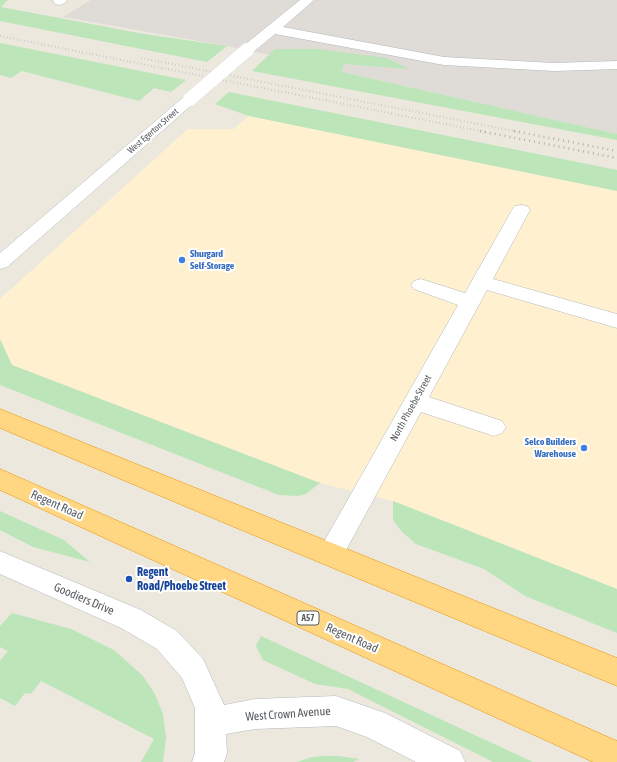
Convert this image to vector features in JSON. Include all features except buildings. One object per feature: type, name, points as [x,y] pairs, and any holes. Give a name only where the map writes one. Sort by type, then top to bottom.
[{"type":"highway","points":[[0,418],[617,672]]},
{"type":"highway","name":"Regent Road","points":[[0,479],[617,757]]},
{"type":"street","name":"West Egerton Street","points":[[0,263],[246,50],[308,0]]},
{"type":"street","points":[[271,29],[444,61],[554,67],[617,65]]},
{"type":"street","name":"North Phoebe Street","points":[[330,555],[521,210]]},
{"type":"street","points":[[482,282],[617,321]]},
{"type":"street","points":[[421,285],[471,302]]},
{"type":"street","points":[[414,401],[494,427]]},
{"type":"street","name":"Goodiers Drive","points":[[0,562],[131,619],[167,640],[193,670],[210,708],[212,722],[211,753],[208,762]]},
{"type":"street","name":"West Crown Avenue","points":[[212,722],[255,714],[336,711],[374,724],[449,762]]},
{"type":"shaded area","points":[[91,0],[617,0],[617,134],[342,72],[343,64],[275,49],[270,55],[63,17]]},
{"type":"shaded area","points":[[249,116],[617,191],[617,589],[393,501],[320,483],[12,365],[0,339],[0,299],[188,129],[234,129]]},
{"type":"green space","points":[[0,0],[8,0],[1,7],[144,34],[227,46],[207,62],[0,21]]},
{"type":"green space","points":[[0,43],[186,80],[171,92],[154,88],[139,101],[22,71],[11,78],[0,75]]},
{"type":"green space","points":[[275,49],[317,49],[387,58],[409,69],[344,64],[342,72],[617,134],[617,140],[252,71]]},
{"type":"green space","points":[[229,92],[617,170],[617,191],[249,116],[215,104]]},
{"type":"green space","points":[[0,339],[12,365],[320,483],[306,494],[297,496],[279,495],[0,385]]},
{"type":"green space","points":[[393,501],[617,589],[617,633],[525,596],[484,569],[416,544],[402,532],[393,520]]},
{"type":"green space","points":[[0,511],[64,540],[90,562],[33,547],[0,530]]},
{"type":"green space","points":[[12,613],[71,629],[114,650],[143,676],[155,694],[163,714],[166,737],[163,762],[141,762],[154,739],[41,681],[31,694],[25,693],[15,706],[0,698],[0,661],[8,651],[0,647],[0,626]]},
{"type":"green space","points":[[261,636],[533,762],[493,762],[348,689],[315,684],[263,660],[256,646]]},
{"type":"green space","points":[[339,756],[359,759],[353,762],[297,762],[312,757]]},
{"type":"railway","points":[[0,36],[485,132]]},
{"type":"railway","points":[[141,58],[519,132]]},
{"type":"railway","points":[[480,131],[617,158]]},
{"type":"railway","points":[[514,131],[617,151]]},
{"type":"place","name":"Shurgard Self-Storage","points":[[182,260]]},
{"type":"place","name":"Selco Builders Warehouse","points":[[584,448]]},
{"type":"place","name":"Regent Road/Phoebe Street","points":[[129,579]]}]
